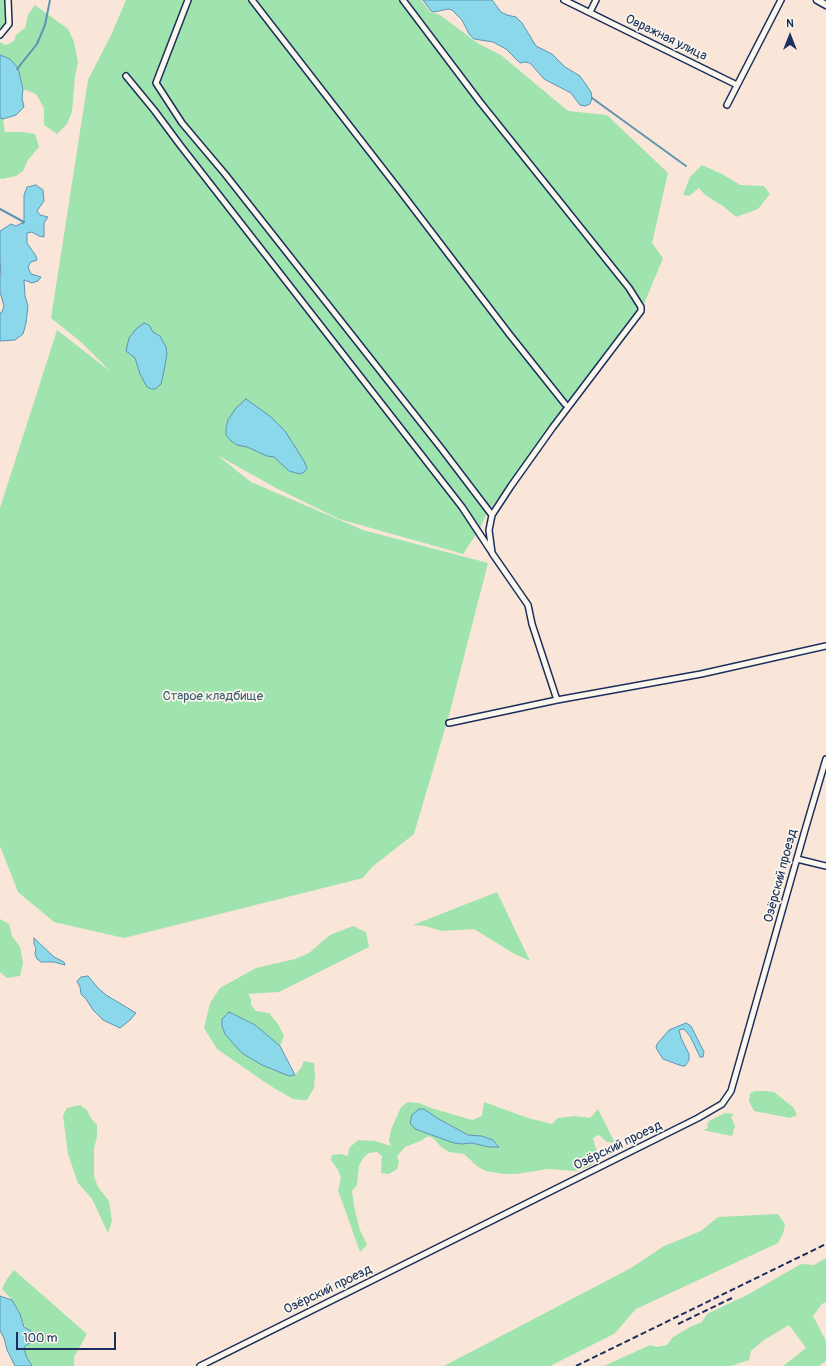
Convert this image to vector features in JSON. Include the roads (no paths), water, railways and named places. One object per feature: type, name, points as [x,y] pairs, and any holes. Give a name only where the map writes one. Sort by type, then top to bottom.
[{"type":"street","points":[[0,35],[9,24],[8,0]]},
{"type":"street","points":[[188,0],[156,83],[182,123],[225,174],[442,448],[492,515]]},
{"type":"street","points":[[252,0],[510,335],[565,404]]},
{"type":"street","points":[[403,0],[481,103],[629,288],[641,307],[641,311],[553,427],[492,515],[489,530],[492,553]]},
{"type":"street","name":"Овражная улица","points":[[564,0],[737,85]]},
{"type":"street","points":[[590,12],[596,0]]},
{"type":"street","points":[[728,105],[781,0]]},
{"type":"street","points":[[817,0],[826,5]]},
{"type":"street","points":[[126,76],[462,507],[528,605],[532,624],[557,700]]},
{"type":"street","points":[[450,723],[557,700],[701,674],[826,646]]},
{"type":"street","name":"Озёрский проезд","points":[[200,1366],[691,1122],[722,1104],[731,1091],[826,759]]},
{"type":"street","points":[[797,859],[826,866]]},
{"type":"water","points":[[423,0],[492,0],[501,12],[516,17],[522,23],[536,46],[552,54],[565,67],[580,76],[591,92],[592,98],[590,104],[585,106],[580,105],[571,93],[544,79],[530,63],[520,63],[506,49],[493,42],[474,39],[469,34],[462,20],[452,10],[431,11]]},
{"type":"water","points":[[0,55],[10,59],[18,68],[23,89],[22,98],[24,107],[16,115],[3,119],[0,118]]},
{"type":"water","points":[[36,185],[43,190],[44,201],[37,211],[40,215],[48,217],[44,223],[44,237],[32,232],[27,233],[27,243],[37,260],[31,262],[28,267],[31,274],[41,277],[38,281],[32,283],[24,280],[25,296],[28,306],[23,334],[15,340],[0,341],[0,313],[2,312],[4,306],[0,292],[0,231],[11,224],[16,226],[24,222],[24,195],[27,187]]},
{"type":"water","points":[[144,323],[149,325],[153,332],[160,336],[166,347],[167,354],[161,384],[155,389],[147,387],[140,374],[135,358],[126,351],[129,338],[136,329]]},
{"type":"water","points":[[246,399],[271,417],[285,431],[304,461],[307,468],[304,472],[300,474],[289,471],[274,457],[267,456],[247,447],[237,445],[226,435],[228,420],[236,408]]},
{"type":"water","points":[[34,938],[54,957],[64,962],[65,965],[54,962],[41,962],[37,959],[35,954],[36,948]]},
{"type":"water","points":[[88,976],[106,995],[136,1013],[120,1028],[103,1020],[81,994],[77,981],[81,977]]},
{"type":"water","points":[[229,1012],[255,1025],[280,1046],[295,1075],[289,1076],[262,1065],[239,1050],[225,1034],[222,1026],[222,1019]]},
{"type":"water","points":[[686,1023],[691,1026],[704,1052],[703,1057],[700,1057],[690,1036],[684,1029],[679,1030],[681,1038],[689,1054],[689,1060],[685,1066],[682,1066],[663,1059],[656,1048],[657,1044],[669,1030]]},
{"type":"water","points":[[419,1109],[424,1109],[468,1135],[482,1136],[493,1140],[499,1147],[489,1147],[472,1143],[454,1143],[415,1129],[410,1123],[412,1115]]},
{"type":"water","points":[[0,1296],[12,1300],[20,1314],[24,1327],[33,1332],[37,1340],[24,1347],[26,1356],[32,1366],[15,1366],[7,1350],[4,1338],[0,1331]]},
{"type":"waterway","points":[[17,69],[37,44],[45,25],[50,0]]},
{"type":"waterway","points":[[592,98],[686,166]]},
{"type":"waterway","points":[[0,209],[24,222],[23,223]]},
{"type":"railway","points":[[576,1366],[826,1244]]},
{"type":"railway","points":[[678,1324],[732,1298]]},
{"type":"park label","name":"Старое кладбище","points":[[213,697]]}]
